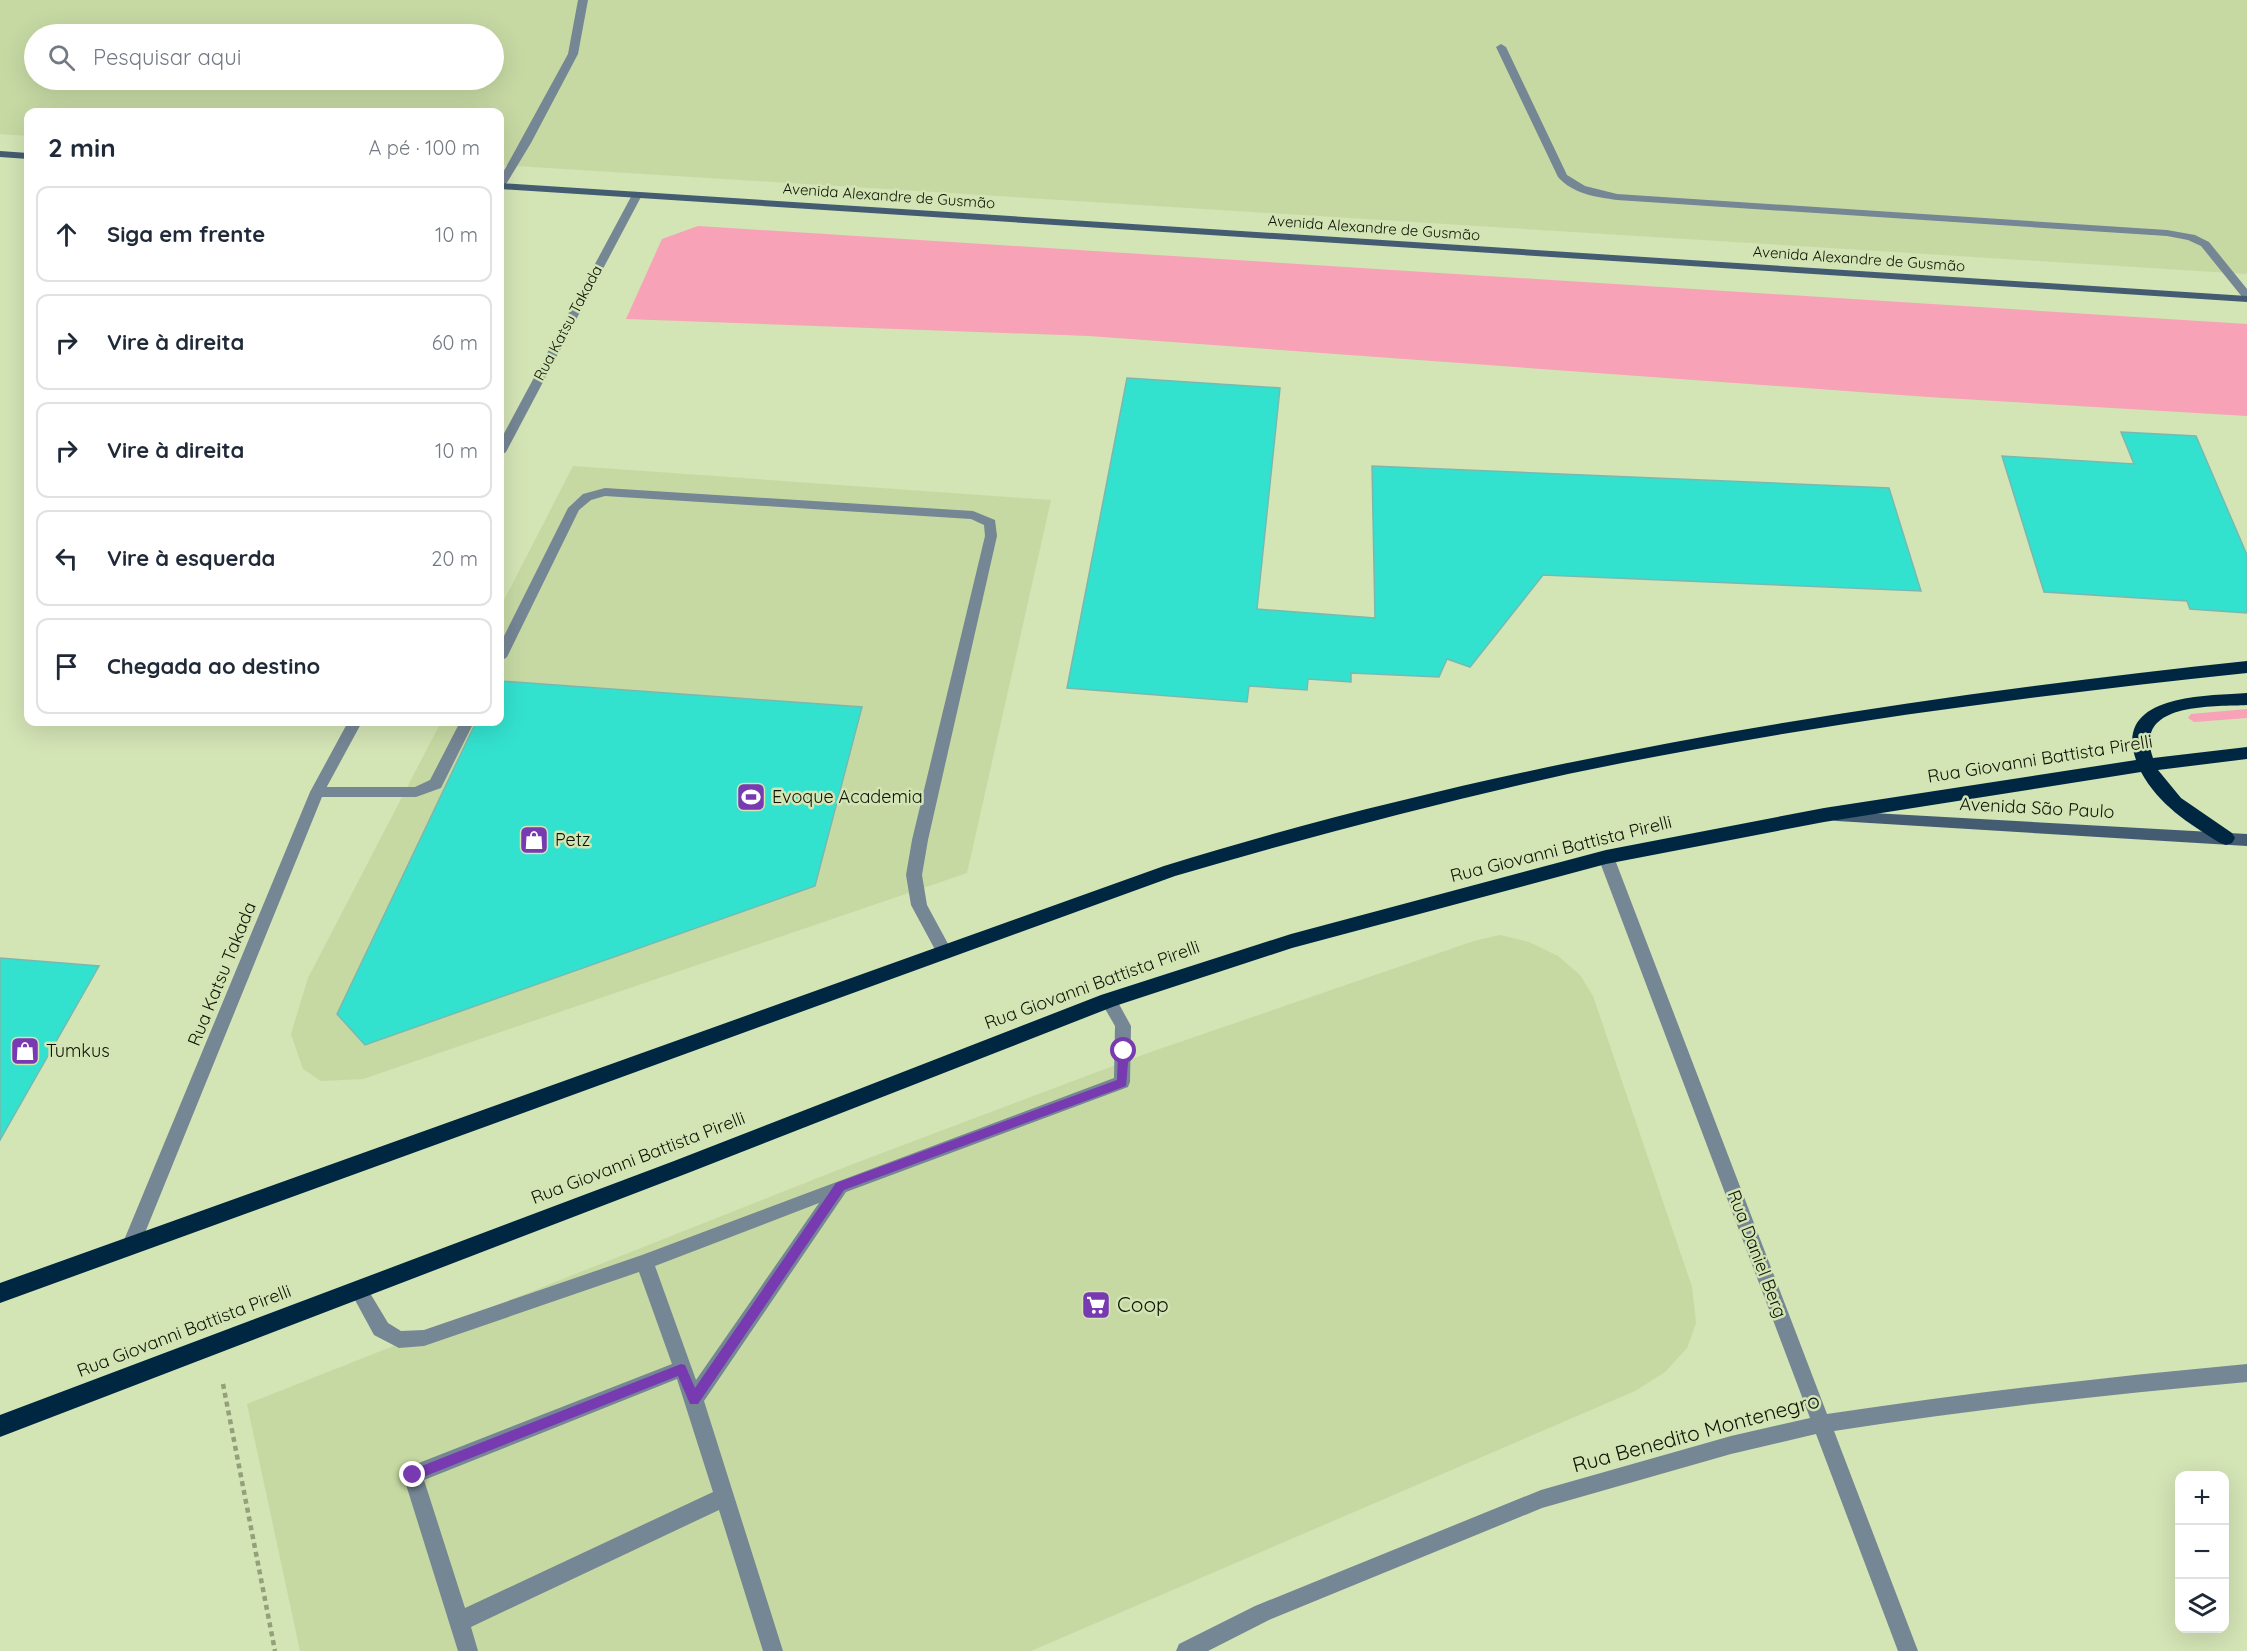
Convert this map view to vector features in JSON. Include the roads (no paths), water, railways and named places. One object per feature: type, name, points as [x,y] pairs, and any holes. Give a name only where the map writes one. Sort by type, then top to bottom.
[{"type":"highway","points":[[0,1293],[1181,868],[1258,844],[1448,795],[1761,729],[2021,691],[2247,667]]},
{"type":"highway","points":[[2226,838],[2185,813],[2162,792],[2145,765],[2140,746],[2140,731],[2150,718],[2176,706],[2247,699]]},
{"type":"highway","name":"Rua Giovanni Battista Pirelli","points":[[0,1426],[681,1167],[1108,1000],[1292,941],[1606,857],[1824,815],[2145,765],[2247,753]]},
{"type":"street","points":[[504,179],[526,143],[577,45],[576,36],[583,0]]},
{"type":"street","points":[[1501,47],[1563,177],[1571,185],[1590,192],[1629,198],[2167,233],[2191,237],[2205,244],[2247,298]]},
{"type":"street","points":[[0,154],[24,156]]},
{"type":"street","name":"Avenida Alexandre de Gusmão","points":[[504,186],[2247,298]]},
{"type":"street","name":"Rua Katsu Takada","points":[[504,444],[636,195]]},
{"type":"street","points":[[504,649],[574,507],[587,497],[596,494],[605,492],[974,515],[990,523],[991,536],[920,840],[914,875],[919,905],[945,953]]},
{"type":"street","name":"Rua Katsu Takada","points":[[131,1245],[317,792],[353,726]]},
{"type":"street","points":[[317,792],[416,792],[436,784],[465,726]]},
{"type":"street","name":"Avenida São Paulo","points":[[1824,815],[2247,840]]},
{"type":"street","name":"Rua Daniel Berg","points":[[1606,857],[1908,1651]]},
{"type":"street","points":[[358,1289],[381,1329],[399,1340],[424,1338],[645,1262],[840,1186],[1122,1083],[1123,1026],[1108,1000]]},
{"type":"street","points":[[694,1400],[840,1186]]},
{"type":"street","points":[[645,1262],[681,1369],[694,1400],[773,1651]]},
{"type":"street","points":[[468,1651],[413,1475],[681,1369]]},
{"type":"street","name":"Rua Benedito Montenegro","points":[[1186,1651],[1262,1613],[1541,1499],[1731,1445],[1822,1424],[1947,1405],[2090,1387],[2247,1372]]},
{"type":"street","points":[[460,1621],[724,1497]]},
{"type":"place","name":"Evoque Academia","points":[[751,797]]},
{"type":"place","name":"Petz","points":[[534,840]]},
{"type":"place","name":"Tumkus","points":[[25,1051]]},
{"type":"place","name":"Coop","points":[[1096,1305]]}]
